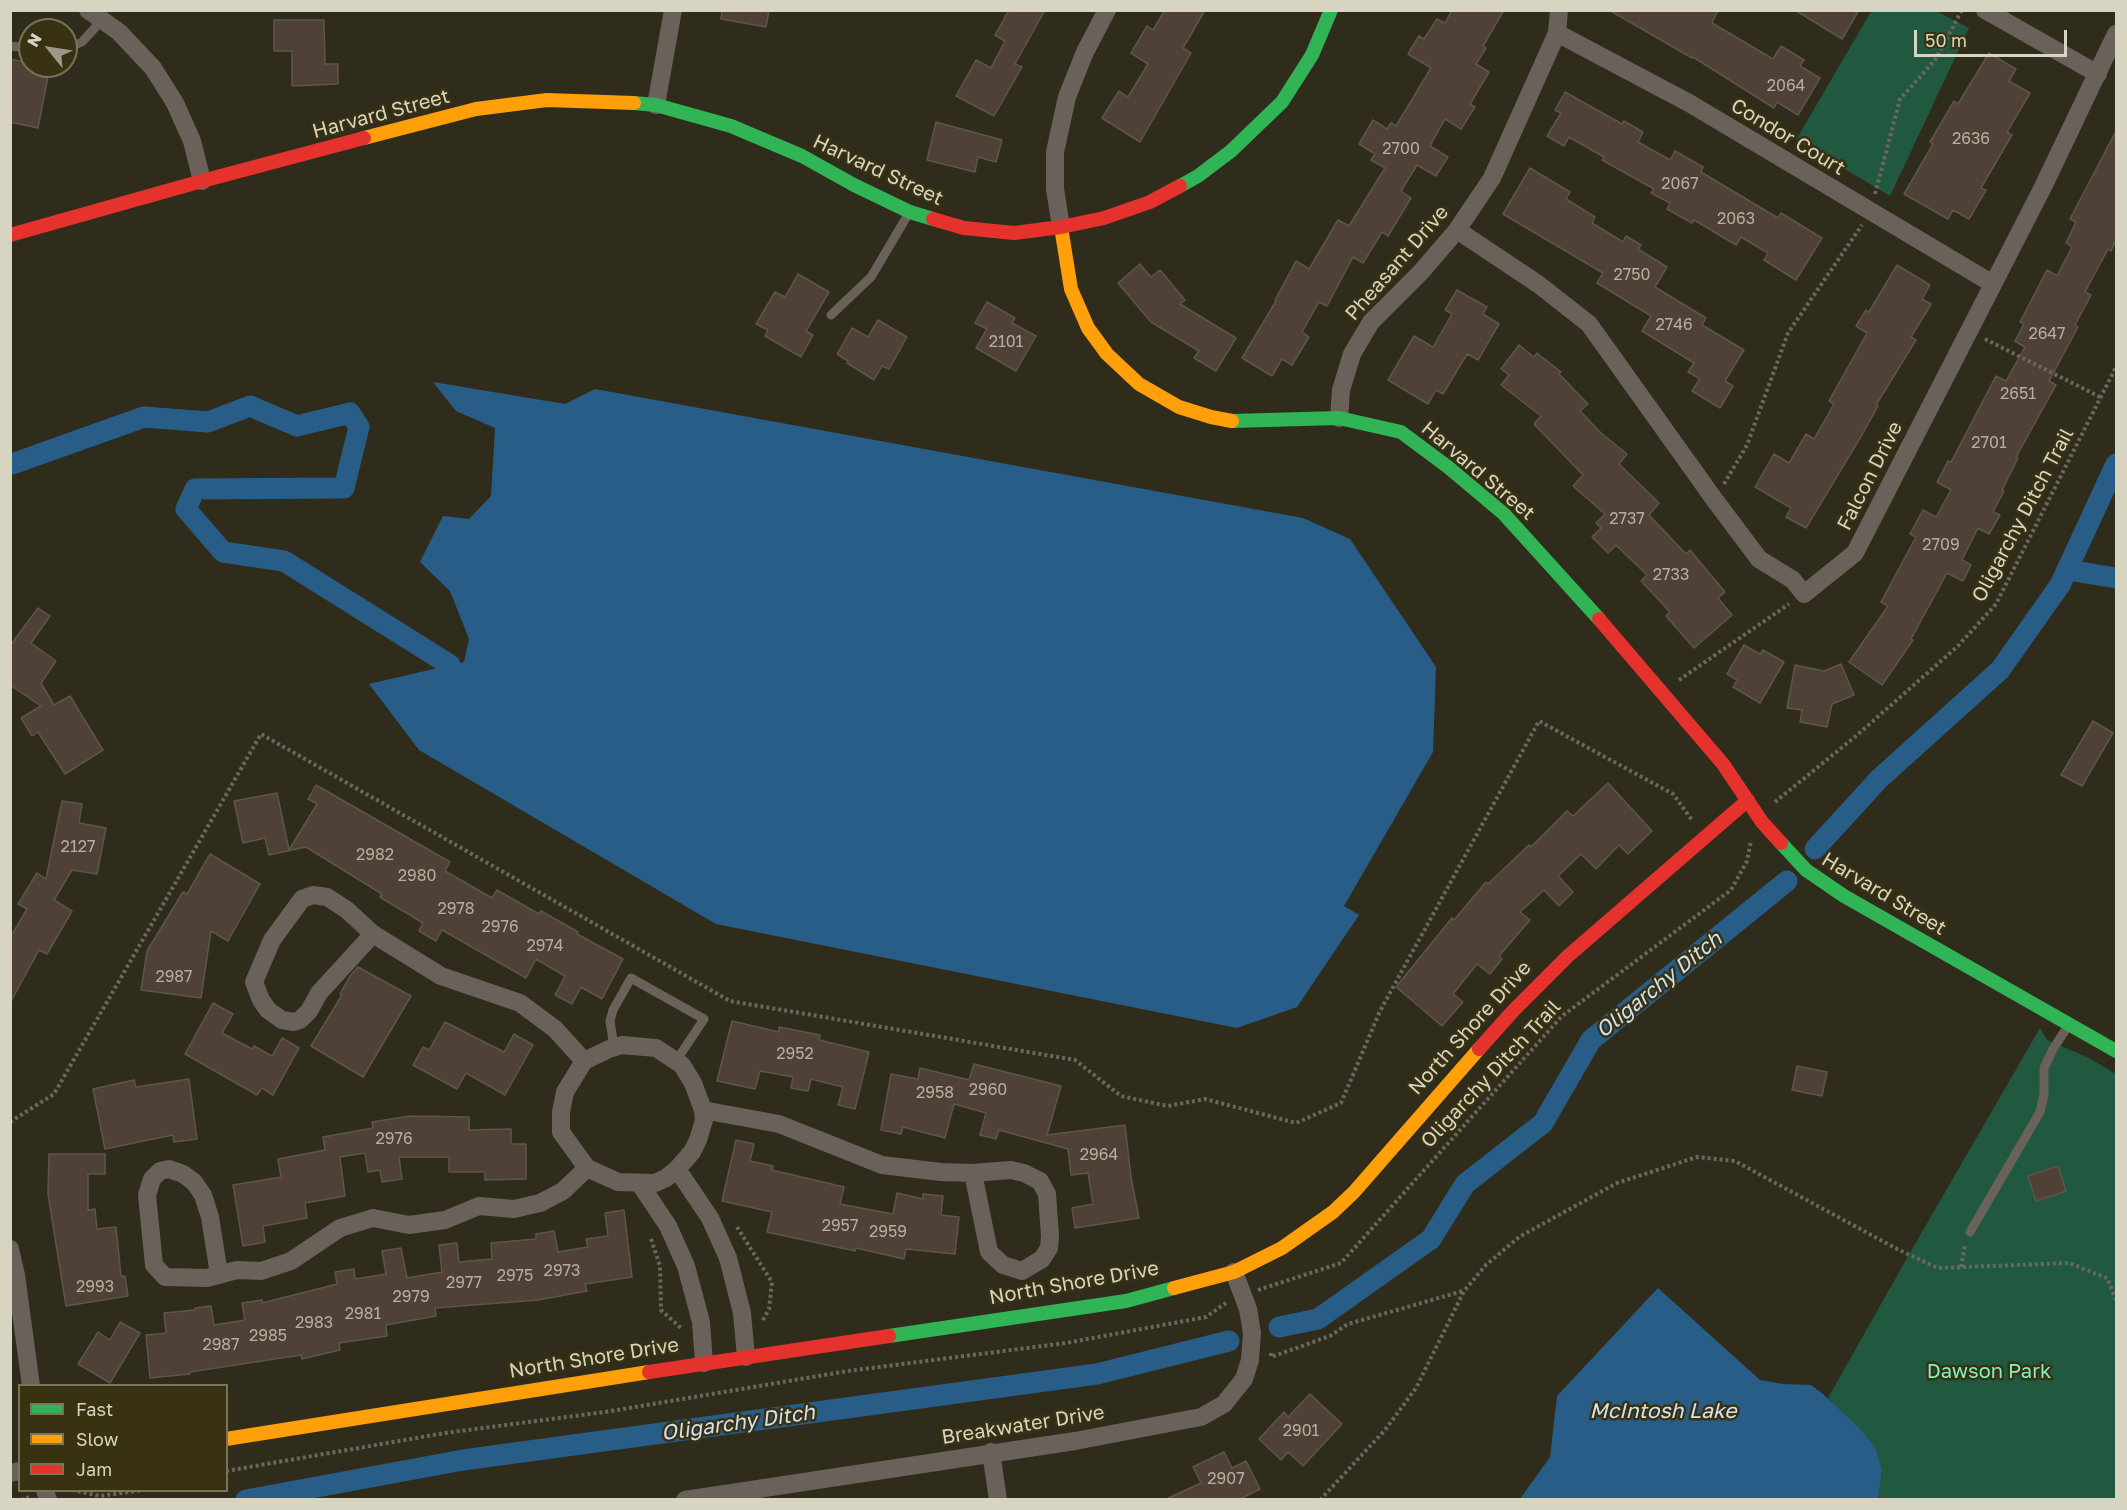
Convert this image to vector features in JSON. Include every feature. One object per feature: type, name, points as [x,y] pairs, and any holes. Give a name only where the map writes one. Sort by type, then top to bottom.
[{"type":"street","points":[[656,105],[673,10]]},
{"type":"street","points":[[1107,10],[1084,52],[1066,98],[1055,152],[1055,189],[1061,227],[1104,218],[1150,202],[1198,176],[1231,151],[1282,102],[1312,55],[1331,10]]},
{"type":"street","name":"Pheasant Drive","points":[[1339,418],[1341,390],[1352,354],[1371,321],[1421,272],[1458,230],[1492,178],[1557,33],[1559,10]]},
{"type":"street","points":[[1985,10],[2098,74]]},
{"type":"street","points":[[95,15],[119,32],[153,68],[175,103],[192,141],[202,181]]},
{"type":"street","name":"Condor Court","points":[[1557,33],[1689,103],[1993,284]]},
{"type":"street","name":"Falcon Drive","points":[[1804,594],[1856,553],[1993,284],[2116,34]]},
{"type":"street","name":"Harvard Street","points":[[10,235],[202,181],[476,110],[548,100],[620,101],[656,105],[730,126],[802,156],[854,185],[910,212],[963,228],[1014,233],[1061,227],[1071,289],[1088,328],[1107,354],[1139,384],[1179,406],[1211,417],[1233,421],[1339,418],[1401,432],[1496,507],[1590,608],[1723,765],[1762,822],[1789,853],[1814,876],[1844,896],[2116,1051]]},
{"type":"street","points":[[1458,230],[1538,284],[1589,324],[1759,559],[1793,580],[1804,594]]},
{"type":"street","name":"North Shore Drive","points":[[228,1439],[704,1363],[1126,1301],[1234,1272],[1282,1248],[1333,1212],[1354,1192],[1514,1010],[1568,956],[1748,800]]},
{"type":"street","points":[[373,934],[319,993],[309,1011],[300,1020],[294,1022],[282,1020],[268,1010],[261,1000],[254,982],[272,940],[302,900],[313,895],[327,897],[347,910],[373,934],[441,976],[520,1004],[555,1029],[584,1061]]},
{"type":"street","points":[[622,1044],[656,1048],[682,1065],[693,1083],[703,1110],[704,1120],[692,1152],[677,1169],[655,1183],[618,1182],[587,1168],[561,1132],[561,1112],[565,1092],[584,1061],[614,1047],[622,1044]]},
{"type":"street","points":[[703,1110],[779,1124],[882,1165],[941,1172],[973,1173],[1011,1170],[1024,1173],[1040,1181],[1047,1194],[1050,1236],[1049,1248],[1042,1259],[1023,1271],[1003,1265],[989,1252],[973,1173]]},
{"type":"street","points":[[219,1274],[210,1217],[203,1195],[194,1182],[183,1174],[169,1169],[160,1171],[152,1179],[147,1195],[154,1265],[165,1277],[207,1278],[237,1270],[261,1271],[291,1261],[340,1228],[373,1218],[409,1224],[445,1220],[479,1206],[514,1209],[540,1203],[563,1191],[587,1168]]},
{"type":"street","points":[[677,1169],[710,1218],[728,1258],[742,1314],[746,1357]]},
{"type":"street","points":[[640,1184],[668,1226],[686,1266],[701,1322],[704,1363]]},
{"type":"street","points":[[10,1249],[16,1275],[31,1384]]},
{"type":"street","name":"Breakwater Drive","points":[[685,1500],[1075,1441],[1201,1417],[1224,1404],[1244,1379],[1250,1360],[1252,1333],[1248,1309],[1234,1272]]},
{"type":"street","points":[[992,1452],[998,1500]]},
{"type":"lane","points":[[78,44],[82,42],[95,15]]},
{"type":"lane","points":[[831,315],[871,277],[910,212]]},
{"type":"lane","points":[[614,1047],[610,1021],[631,978],[704,1019],[676,1061]]},
{"type":"lane","points":[[1970,1232],[2040,1112],[2044,1095],[2044,1068],[2053,1049],[2070,1024]]},
{"type":"path","points":[[1714,499],[1748,445],[1788,333],[1870,212],[1900,99],[1935,60],[1962,10]]},
{"type":"path","points":[[1969,331],[2102,398]]},
{"type":"path","name":"Oligarchy Ditch Trail","points":[[1772,804],[1856,736],[1958,646],[1996,604],[2116,367]]},
{"type":"path","points":[[1661,692],[1804,594]]},
{"type":"path","points":[[10,1122],[54,1094],[261,734],[730,1001],[1075,1060],[1121,1096],[1168,1106],[1205,1099],[1296,1122],[1341,1103],[1380,1011],[1539,721],[1673,794],[1705,837]]},
{"type":"path","name":"Oligarchy Ditch Trail","points":[[228,1471],[445,1434],[605,1412],[848,1371],[1066,1342],[1206,1317],[1222,1305],[1243,1296],[1341,1263],[1562,1016],[1731,890],[1747,861],[1752,838]]},
{"type":"path","points":[[1320,1500],[1385,1430],[1416,1388],[1464,1291],[1486,1265],[1519,1237],[1617,1183],[1697,1157],[1735,1161],[1897,1249],[1938,1268],[2069,1263],[2107,1278],[2116,1300]]},
{"type":"path","points":[[1961,1268],[1962,1252],[1970,1232]]},
{"type":"path","points":[[651,1238],[660,1266],[662,1310],[685,1332]]},
{"type":"path","points":[[1264,1288],[1266,1297]]},
{"type":"path","points":[[1271,1347],[1271,1358],[1330,1336],[1348,1324],[1464,1291]]},
{"type":"path","points":[[78,1492],[100,1496],[134,1492]]},
{"type":"green space","points":[[1872,10],[1936,11],[1969,28],[1890,196],[1796,140]]},
{"type":"green space","name":"Dawson Park","points":[[2040,1028],[2047,1040],[2087,1057],[2116,1074],[2116,1499],[1878,1499],[1882,1471],[1828,1398]]},
{"type":"water","points":[[433,382],[565,404],[595,389],[1303,518],[1350,539],[1436,667],[1433,752],[1344,906],[1359,915],[1297,1007],[1237,1028],[716,924],[419,750],[369,684],[464,662],[469,639],[450,591],[420,562],[443,516],[469,519],[491,496],[495,428],[456,411]]},
{"type":"water","name":"McIntosh Lake","points":[[1658,1288],[1760,1380],[1811,1385],[1858,1427],[1875,1447],[1882,1471],[1878,1499],[1520,1499],[1550,1457],[1557,1396]]},
{"type":"building","points":[[722,10],[769,10],[766,27],[721,19]]},
{"type":"building","points":[[1009,10],[1045,10],[1015,64],[1022,67],[994,116],[956,96],[976,60],[991,68],[1005,41],[995,35]]},
{"type":"building","points":[[1165,10],[1205,10],[1183,48],[1191,53],[1140,142],[1102,118],[1119,91],[1128,97],[1148,64],[1131,53],[1147,26],[1153,30]]},
{"type":"building","points":[[1452,10],[1504,10],[1483,46],[1486,48],[1476,64],[1489,72],[1470,104],[1475,107],[1461,129],[1445,119],[1430,146],[1448,157],[1436,176],[1417,165],[1401,191],[1411,198],[1388,236],[1382,232],[1363,263],[1353,257],[1327,306],[1319,302],[1302,332],[1309,337],[1292,365],[1282,359],[1272,376],[1242,358],[1276,301],[1296,261],[1309,269],[1338,220],[1349,226],[1385,168],[1371,160],[1375,154],[1359,144],[1373,120],[1387,129],[1391,123],[1396,126],[1431,68],[1408,54],[1419,36],[1424,39],[1437,19],[1445,23]]},
{"type":"building","points":[[1609,10],[1718,10],[1712,23],[1773,59],[1781,46],[1804,60],[1800,66],[1820,78],[1798,115],[1777,102],[1774,108],[1693,57]]},
{"type":"building","points":[[1795,10],[1859,10],[1842,39]]},
{"type":"building","points":[[274,20],[324,20],[325,64],[338,64],[338,84],[292,86],[292,51],[274,51]]},
{"type":"building","points":[[1989,53],[2016,69],[2009,81],[2030,93],[2007,132],[2012,135],[1981,188],[1986,190],[1969,219],[1953,210],[1948,219],[1904,194],[1933,144],[1930,142],[1954,101],[1958,104]]},
{"type":"building","points":[[10,59],[18,61],[18,78],[48,78],[38,128],[10,122]]},
{"type":"building","points":[[1565,92],[1622,124],[1624,121],[1643,132],[1638,142],[1670,160],[1675,151],[1703,167],[1701,172],[1778,218],[1781,213],[1822,238],[1796,280],[1764,260],[1768,253],[1741,237],[1736,245],[1694,220],[1692,223],[1667,209],[1670,203],[1651,193],[1654,189],[1602,160],[1604,157],[1569,137],[1564,146],[1547,136],[1561,113],[1555,110]]},
{"type":"building","points":[[936,122],[1002,140],[996,162],[978,157],[975,172],[927,160]]},
{"type":"building","points":[[2116,131],[2116,240],[2111,251],[2108,249],[2085,292],[2091,295],[2075,325],[2078,327],[2049,381],[2056,385],[2016,457],[2018,458],[1993,512],[2000,515],[1989,534],[1978,528],[1962,560],[1971,565],[1963,581],[1947,573],[1911,639],[1913,640],[1882,685],[1849,662],[1888,606],[1881,602],[1916,537],[1910,534],[1923,510],[1936,517],[1951,490],[1937,482],[1948,461],[1951,462],[1996,376],[2006,381],[2025,347],[2015,341],[2024,324],[2020,322],[2047,270],[2057,276],[2072,247],[2066,243],[2076,222],[2070,219]]},
{"type":"building","points":[[1530,168],[1570,192],[1566,199],[1595,217],[1592,223],[1623,242],[1626,236],[1641,245],[1638,249],[1667,267],[1655,287],[1706,318],[1702,325],[1744,350],[1725,381],[1733,386],[1720,408],[1692,391],[1700,379],[1688,372],[1694,363],[1642,331],[1651,316],[1597,283],[1603,273],[1503,214]]},
{"type":"building","points":[[1140,264],[1151,277],[1160,270],[1185,300],[1180,304],[1236,338],[1216,371],[1194,358],[1199,351],[1151,322],[1118,283]]},
{"type":"building","points":[[1897,265],[1930,285],[1922,299],[1931,304],[1911,337],[1916,340],[1806,528],[1786,517],[1791,508],[1755,487],[1774,454],[1789,463],[1806,434],[1814,439],[1834,404],[1829,401],[1867,333],[1856,326],[1866,310],[1869,312]]},
{"type":"building","points":[[798,274],[829,292],[806,331],[813,335],[801,357],[765,336],[768,330],[756,324],[775,292],[785,297]]},
{"type":"building","points":[[1457,290],[1487,307],[1483,314],[1499,324],[1478,360],[1467,354],[1443,394],[1436,390],[1428,404],[1388,380],[1414,336],[1433,347],[1452,314],[1445,310]]},
{"type":"building","points":[[987,302],[1015,318],[1012,323],[1036,336],[1016,371],[976,348],[987,329],[975,323]]},
{"type":"building","points":[[878,320],[907,337],[889,369],[882,366],[874,380],[837,354],[852,328],[868,337]]},
{"type":"building","points":[[1519,345],[1534,357],[1537,353],[1561,372],[1559,374],[1588,404],[1580,411],[1601,433],[1627,454],[1619,464],[1659,503],[1649,515],[1686,554],[1690,550],[1725,592],[1718,598],[1732,615],[1694,648],[1666,616],[1670,612],[1641,581],[1647,575],[1616,545],[1608,553],[1592,537],[1601,528],[1596,523],[1605,514],[1573,486],[1583,475],[1534,424],[1541,416],[1501,385],[1509,375],[1501,369]]},
{"type":"building","points":[[38,608],[50,616],[31,643],[56,661],[41,683],[54,705],[70,696],[103,750],[65,774],[38,732],[32,736],[21,718],[41,706],[10,685],[10,646]]},
{"type":"building","points":[[1744,645],[1760,654],[1763,650],[1784,662],[1760,703],[1733,687],[1737,680],[1727,674]]},
{"type":"building","points":[[1841,664],[1854,695],[1832,704],[1827,727],[1800,722],[1802,710],[1787,708],[1795,665],[1824,671]]},
{"type":"building","points":[[2093,721],[2113,733],[2082,786],[2061,775]]},
{"type":"building","points":[[1608,783],[1652,831],[1628,854],[1619,845],[1596,869],[1581,854],[1558,876],[1573,892],[1559,906],[1544,890],[1520,912],[1530,920],[1499,956],[1502,959],[1490,974],[1477,964],[1453,994],[1463,1002],[1442,1026],[1396,987],[1452,918],[1454,920],[1486,882],[1488,884],[1529,845],[1531,847],[1567,811],[1573,816]]},
{"type":"building","points":[[316,785],[450,862],[445,871],[492,898],[497,890],[539,914],[541,911],[623,959],[602,999],[581,987],[572,1004],[555,995],[565,976],[536,959],[526,978],[442,930],[436,941],[419,931],[423,923],[380,897],[382,894],[306,847],[269,855],[265,838],[243,843],[234,801],[277,793],[289,850],[317,804],[308,799]]},
{"type":"building","points":[[62,801],[82,804],[79,823],[106,828],[97,874],[72,870],[54,900],[72,911],[47,954],[39,950],[10,1003],[10,938],[27,909],[18,904],[37,873],[46,879]]},
{"type":"building","points":[[210,854],[260,884],[228,941],[211,931],[201,998],[141,990],[147,951],[183,892],[187,894]]},
{"type":"building","points":[[358,967],[411,996],[363,1077],[311,1046],[342,995],[340,994],[350,976]]},
{"type":"building","points":[[213,1003],[233,1014],[222,1033],[252,1049],[254,1046],[272,1056],[282,1038],[299,1048],[273,1095],[262,1088],[257,1095],[185,1054]]},
{"type":"building","points":[[732,1021],[779,1032],[779,1027],[820,1035],[819,1040],[869,1052],[855,1109],[838,1105],[843,1087],[811,1079],[808,1091],[791,1088],[793,1077],[760,1071],[755,1089],[717,1081]]},
{"type":"building","points":[[445,1022],[504,1052],[514,1034],[533,1045],[505,1095],[466,1073],[457,1089],[413,1065],[423,1047],[429,1050]]},
{"type":"building","points":[[974,1064],[1061,1086],[1047,1135],[1125,1125],[1131,1177],[1139,1218],[1075,1228],[1072,1208],[1093,1204],[1088,1173],[1071,1175],[1068,1149],[999,1130],[996,1139],[980,1135],[986,1113],[954,1104],[945,1138],[903,1127],[901,1134],[881,1130],[891,1074],[918,1079],[920,1068],[969,1080]]},
{"type":"building","points":[[1797,1066],[1827,1072],[1822,1096],[1792,1090]]},
{"type":"building","points":[[189,1079],[197,1139],[174,1142],[173,1135],[105,1149],[93,1089],[134,1080],[136,1087]]},
{"type":"building","points":[[410,1116],[469,1117],[469,1130],[511,1129],[511,1144],[526,1144],[526,1179],[485,1180],[485,1172],[449,1172],[449,1157],[399,1157],[402,1179],[382,1182],[380,1170],[368,1172],[365,1153],[340,1157],[345,1196],[305,1203],[307,1218],[263,1226],[265,1242],[243,1246],[233,1185],[281,1177],[278,1159],[325,1150],[323,1137],[373,1128],[372,1122]]},
{"type":"building","points":[[736,1140],[754,1144],[750,1161],[773,1166],[772,1170],[844,1187],[840,1204],[893,1214],[897,1193],[923,1199],[923,1194],[943,1196],[941,1215],[959,1217],[955,1254],[906,1249],[904,1259],[767,1232],[772,1212],[722,1201]]},
{"type":"building","points":[[49,1154],[105,1154],[105,1174],[88,1174],[88,1210],[95,1209],[97,1229],[116,1227],[121,1276],[125,1276],[128,1296],[66,1306],[48,1194]]},
{"type":"building","points":[[2058,1166],[2066,1191],[2036,1201],[2028,1176]]},
{"type":"building","points":[[624,1210],[632,1277],[585,1284],[587,1291],[538,1300],[435,1308],[436,1316],[386,1325],[387,1336],[339,1343],[340,1350],[302,1359],[301,1355],[190,1372],[190,1374],[150,1378],[146,1335],[166,1333],[164,1313],[211,1306],[214,1325],[245,1320],[242,1303],[262,1300],[262,1303],[337,1284],[335,1272],[354,1269],[355,1279],[386,1274],[382,1251],[401,1248],[407,1278],[442,1272],[439,1245],[457,1243],[459,1262],[492,1259],[491,1243],[536,1239],[536,1234],[554,1231],[558,1252],[588,1247],[586,1239],[608,1236],[605,1213]]},
{"type":"building","points":[[120,1322],[140,1333],[110,1383],[78,1364],[98,1332],[110,1340]]},
{"type":"building","points":[[1310,1394],[1342,1424],[1303,1466],[1288,1452],[1281,1460],[1259,1439],[1284,1412],[1288,1417]]},
{"type":"building","points":[[1224,1452],[1232,1468],[1246,1461],[1260,1489],[1238,1500],[1164,1500],[1201,1483],[1193,1467]]},
{"type":"waterway","points":[[12,464],[144,417],[208,422],[250,406],[297,426],[350,413],[359,427],[344,488],[195,489],[186,509],[223,552],[284,561],[450,665]]},
{"type":"waterway","name":"Oligarchy Ditch","points":[[1815,849],[1879,779],[2000,670],[2060,585],[2116,464]]},
{"type":"waterway","points":[[2068,570],[2116,578]]},
{"type":"waterway","name":"Oligarchy Ditch","points":[[1279,1327],[1318,1319],[1431,1239],[1465,1184],[1543,1123],[1591,1040],[1787,881]]},
{"type":"waterway","name":"Oligarchy Ditch","points":[[246,1500],[463,1460],[1097,1374],[1229,1341]]},
{"type":"traffic: fast","points":[[1180,186],[1198,176],[1231,151],[1282,102],[1312,55],[1331,10]]},
{"type":"traffic: fast","points":[[634,103],[656,105],[731,126],[802,156],[854,185],[910,212],[933,219]]},
{"type":"traffic: fast","points":[[1232,421],[1339,418],[1401,432],[1448,467],[1504,514],[1599,619]]},
{"type":"traffic: fast","points":[[1781,843],[1806,870],[1844,896],[2116,1051]]},
{"type":"traffic: fast","points":[[889,1336],[1126,1301],[1174,1288]]},
{"type":"traffic: slow","points":[[364,138],[476,109],[547,100],[634,103]]},
{"type":"traffic: slow","points":[[1061,227],[1071,289],[1088,328],[1107,354],[1139,384],[1179,407],[1232,421]]},
{"type":"traffic: slow","points":[[1174,1288],[1234,1272],[1282,1248],[1333,1212],[1354,1192],[1479,1049]]},
{"type":"traffic: slow","points":[[228,1439],[649,1372]]},
{"type":"traffic: jam","points":[[10,235],[364,138]]},
{"type":"traffic: jam","points":[[933,219],[964,228],[1014,233],[1061,227],[1104,218],[1150,202],[1180,186]]},
{"type":"traffic: jam","points":[[1599,619],[1723,764],[1762,822],[1781,843]]},
{"type":"traffic: jam","points":[[1479,1049],[1568,956],[1748,800]]},
{"type":"traffic: jam","points":[[649,1372],[889,1336]]}]
